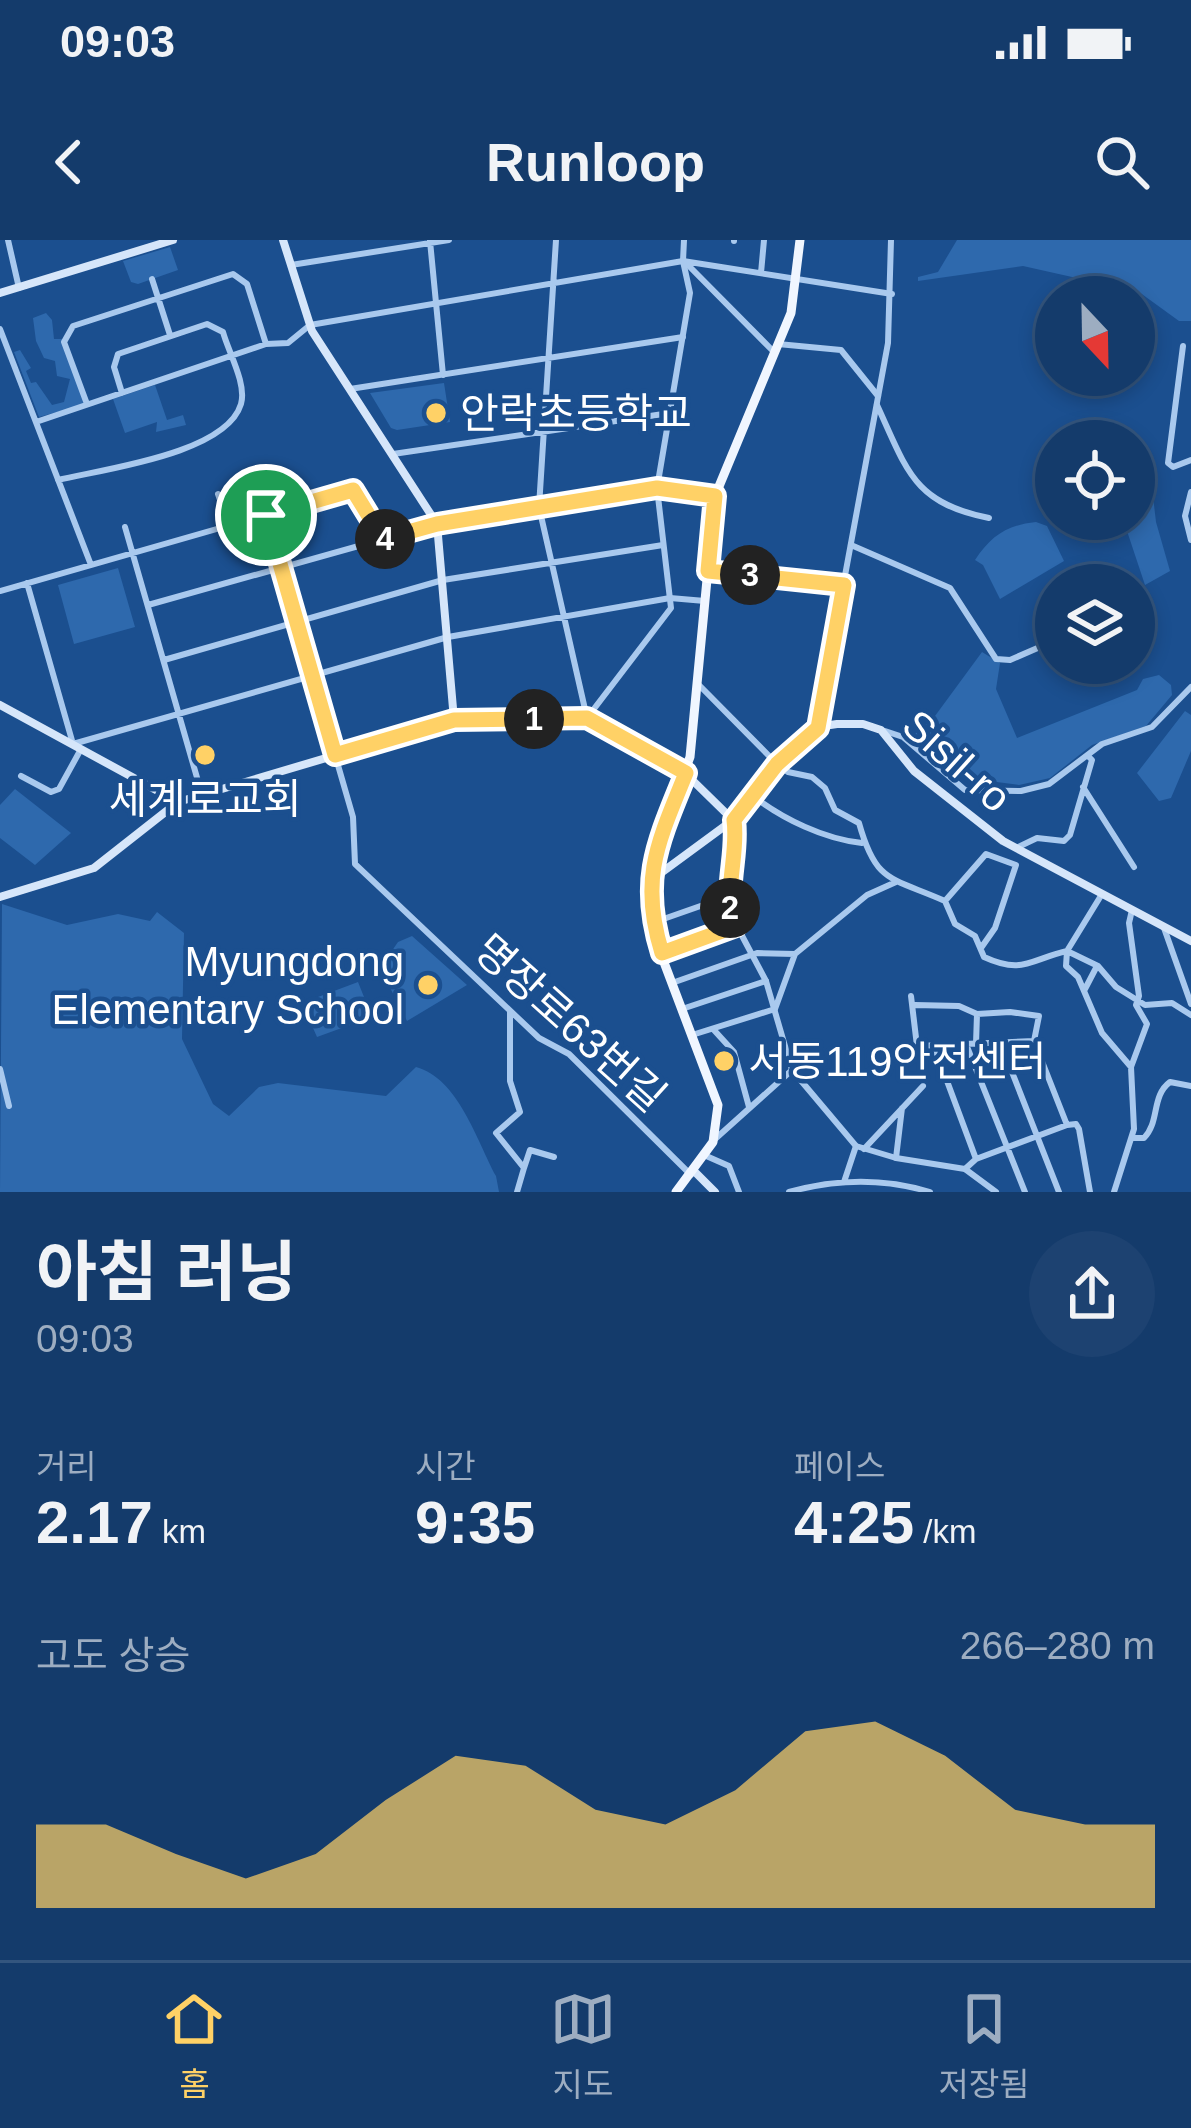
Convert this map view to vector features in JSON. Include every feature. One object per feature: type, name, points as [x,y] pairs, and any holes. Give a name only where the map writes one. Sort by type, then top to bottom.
[{"type":"main road","points":[[0,293],[172,240]]},
{"type":"main road","points":[[283,240],[310,325],[437,524],[454,720]]},
{"type":"main road","points":[[676,1192],[713,1142],[718,1105],[652,923],[649,882],[657,843],[686,773],[715,496],[791,313],[800,240]]},
{"type":"main road","points":[[0,705],[178,802]]},
{"type":"main road","points":[[0,897],[45,881],[76,877],[112,858],[178,802],[454,720],[587,718],[686,773],[734,820]]},
{"type":"main road","name":"Sisil-ro","points":[[818,728],[863,724],[881,730],[914,770],[1016,848],[1191,941]]},
{"type":"main road","points":[[649,882],[734,820],[777,764],[818,728]]},
{"type":"main road","points":[[693,1173],[715,1192]]},
{"type":"street","points":[[8,240],[19,287]]},
{"type":"street","points":[[291,265],[449,240]]},
{"type":"street","points":[[556,240],[539,507],[587,718]]},
{"type":"street","points":[[587,718],[671,608],[657,488],[690,293],[684,240]]},
{"type":"street","points":[[761,273],[764,240]]},
{"type":"street","points":[[818,728],[878,400],[892,294],[891,240]]},
{"type":"street","points":[[430,242],[442,375]]},
{"type":"street","points":[[683,261],[776,349],[841,350],[878,400],[914,482],[952,510],[989,518]]},
{"type":"street","points":[[36,422],[266,344],[288,343],[310,325],[683,261],[892,294]]},
{"type":"street","points":[[87,404],[64,342],[68,330],[229,275],[241,277],[266,344]]},
{"type":"street","points":[[152,279],[170,335]]},
{"type":"street","points":[[58,480],[195,446],[241,405],[242,394],[223,332],[214,325],[123,352],[114,359],[122,393]]},
{"type":"street","points":[[0,329],[91,565]]},
{"type":"street","points":[[350,389],[683,337]]},
{"type":"street","points":[[1183,346],[1168,463],[1191,460]]},
{"type":"street","points":[[393,454],[670,413]]},
{"type":"street","points":[[148,604],[437,524],[657,488],[715,496]]},
{"type":"street","name":"명장로63번길","points":[[258,489],[353,818],[355,865],[539,1038],[569,1054],[693,1173]]},
{"type":"street","points":[[0,591],[353,490],[383,539]]},
{"type":"street","points":[[1191,492],[1185,516],[1191,540]]},
{"type":"street","points":[[218,494],[229,526]]},
{"type":"street","points":[[125,527],[202,795]]},
{"type":"street","points":[[851,544],[950,588],[996,658],[1010,660],[1035,649]]},
{"type":"street","points":[[164,660],[443,580],[663,545]]},
{"type":"street","points":[[708,571],[844,585]]},
{"type":"street","points":[[21,776],[51,792],[59,789],[77,746],[28,583]]},
{"type":"street","points":[[77,746],[448,637],[670,598],[705,601]]},
{"type":"street","points":[[697,683],[777,764],[788,772],[812,777],[835,810],[859,823],[862,843],[873,864],[896,882],[945,902],[958,927],[975,936],[987,958],[1031,966],[1067,951],[1097,966],[1116,987],[1148,1006],[1172,1003],[1191,1015]]},
{"type":"street","points":[[881,730],[903,737],[956,785],[978,793],[1049,784],[1102,743],[1151,727],[1191,687]]},
{"type":"street","points":[[1016,848],[1037,838],[1064,841],[1070,835],[1089,757]]},
{"type":"street","points":[[1083,787],[1134,867]]},
{"type":"street","points":[[753,796],[776,813],[800,820],[831,839],[862,843]]},
{"type":"street","points":[[734,820],[729,896],[736,926],[766,981],[792,1070],[860,1148],[965,1169],[996,1192]]},
{"type":"street","points":[[945,902],[986,854],[1016,865],[994,928],[981,948]]},
{"type":"street","points":[[775,1009],[795,954],[867,895],[896,882]]},
{"type":"street","points":[[1102,894],[1067,951],[1066,966],[1085,989],[1102,1033],[1131,1067]]},
{"type":"street","points":[[652,923],[729,896]]},
{"type":"street","points":[[1114,1192],[1132,1138],[1131,1067],[1147,1024],[1136,999],[1132,910]]},
{"type":"street","points":[[662,953],[736,926]]},
{"type":"street","points":[[1163,927],[1191,1004]]},
{"type":"street","points":[[672,983],[752,955],[795,954]]},
{"type":"street","points":[[1085,989],[1097,966]]},
{"type":"street","points":[[682,1010],[766,981]]},
{"type":"street","points":[[1034,1041],[917,1046],[913,1000],[959,1006],[977,1014],[1039,1016],[1034,1041],[1067,1125]]},
{"type":"street","points":[[692,1035],[775,1009]]},
{"type":"street","points":[[510,1012],[511,1081],[520,1112],[496,1133],[524,1168]]},
{"type":"street","points":[[976,1044],[977,1014]]},
{"type":"street","points":[[713,1029],[734,1052],[749,1107]]},
{"type":"street","points":[[1000,1043],[1059,1192]]},
{"type":"street","points":[[966,1044],[1024,1192]]},
{"type":"street","points":[[934,1046],[976,1159]]},
{"type":"street","points":[[0,1069],[9,1106]]},
{"type":"street","points":[[713,1142],[792,1070]]},
{"type":"street","points":[[1132,1138],[1150,1133],[1159,1091],[1165,1085],[1191,1086]]},
{"type":"street","points":[[844,1181],[860,1148],[923,1086]]},
{"type":"street","points":[[896,1158],[902,1108]]},
{"type":"street","points":[[965,1169],[976,1159],[1074,1124],[1079,1129],[1090,1192]]},
{"type":"street","points":[[518,1192],[530,1150],[554,1157]]},
{"type":"street","points":[[704,1155],[729,1166],[739,1192]]},
{"type":"street","points":[[789,1192],[844,1181],[930,1192]]},
{"type":"shaded area","points":[[957,240],[1191,240],[1191,321],[1179,321],[1155,304],[1155,276],[1068,276],[1023,266],[918,281],[918,277],[938,272]]},
{"type":"shaded area","points":[[170,247],[178,270],[138,284],[131,282],[123,261]]},
{"type":"shaded area","points":[[46,313],[52,320],[54,339],[62,339],[86,404],[39,417],[14,352],[20,350],[31,368],[26,371],[31,383],[36,382],[52,405],[64,402],[70,379],[57,376],[55,361],[44,358],[36,341],[33,318]]},
{"type":"shaded area","points":[[444,383],[450,422],[397,430],[391,428],[370,393]]},
{"type":"shaded area","points":[[155,385],[167,420],[183,415],[186,425],[156,432],[157,422],[125,433],[113,399]]},
{"type":"shaded area","points":[[1155,513],[1170,571],[1155,579],[1155,564],[1138,564],[1130,540],[1155,540]]},
{"type":"shaded area","points":[[1035,522],[1035,540],[1054,540],[1064,561],[1035,564],[1035,578],[1000,599],[983,565],[975,560],[987,544],[1016,526]]},
{"type":"shaded area","points":[[118,568],[135,627],[74,644],[58,585]]},
{"type":"shaded area","points":[[982,652],[1000,663],[996,689],[1017,738],[1137,690],[1140,684],[1155,684],[1155,676],[1171,685],[1172,695],[1146,726],[1092,745],[1050,778],[1019,785],[966,778],[915,734],[935,716]]},
{"type":"shaded area","points":[[1185,711],[1191,715],[1191,751],[1171,798],[1159,801],[1137,773]]},
{"type":"shaded area","points":[[15,789],[71,833],[35,865],[0,838],[0,805]]},
{"type":"shaded area","points":[[2,904],[67,925],[118,914],[150,921],[157,912],[184,933],[182,1039],[213,1104],[229,1116],[259,1087],[278,1083],[386,1096],[416,1067],[431,1073],[455,1097],[496,1176],[499,1192],[0,1192]]},
{"type":"shaded area","points":[[412,936],[467,985],[407,1021],[380,968],[398,942]]},
{"type":"shaded area","points":[[358,982],[372,1017],[317,1037],[302,1003]]},
{"type":"place","name":"안락초등학교","points":[[436,413]]},
{"type":"place","name":"세계로교회","points":[[205,755]]},
{"type":"place","name":"Myungdong Elementary School","points":[[428,985]]},
{"type":"place","name":"서동119안전센터","points":[[724,1061]]},
{"type":"route","points":[[657,488],[715,496],[708,571],[844,585],[818,728],[777,764],[734,820],[736,842],[728,899],[736,926],[662,953],[652,923],[649,882],[657,843],[686,773],[587,718],[454,720],[335,755],[266,515],[353,490],[383,539],[437,524],[657,488]]}]
